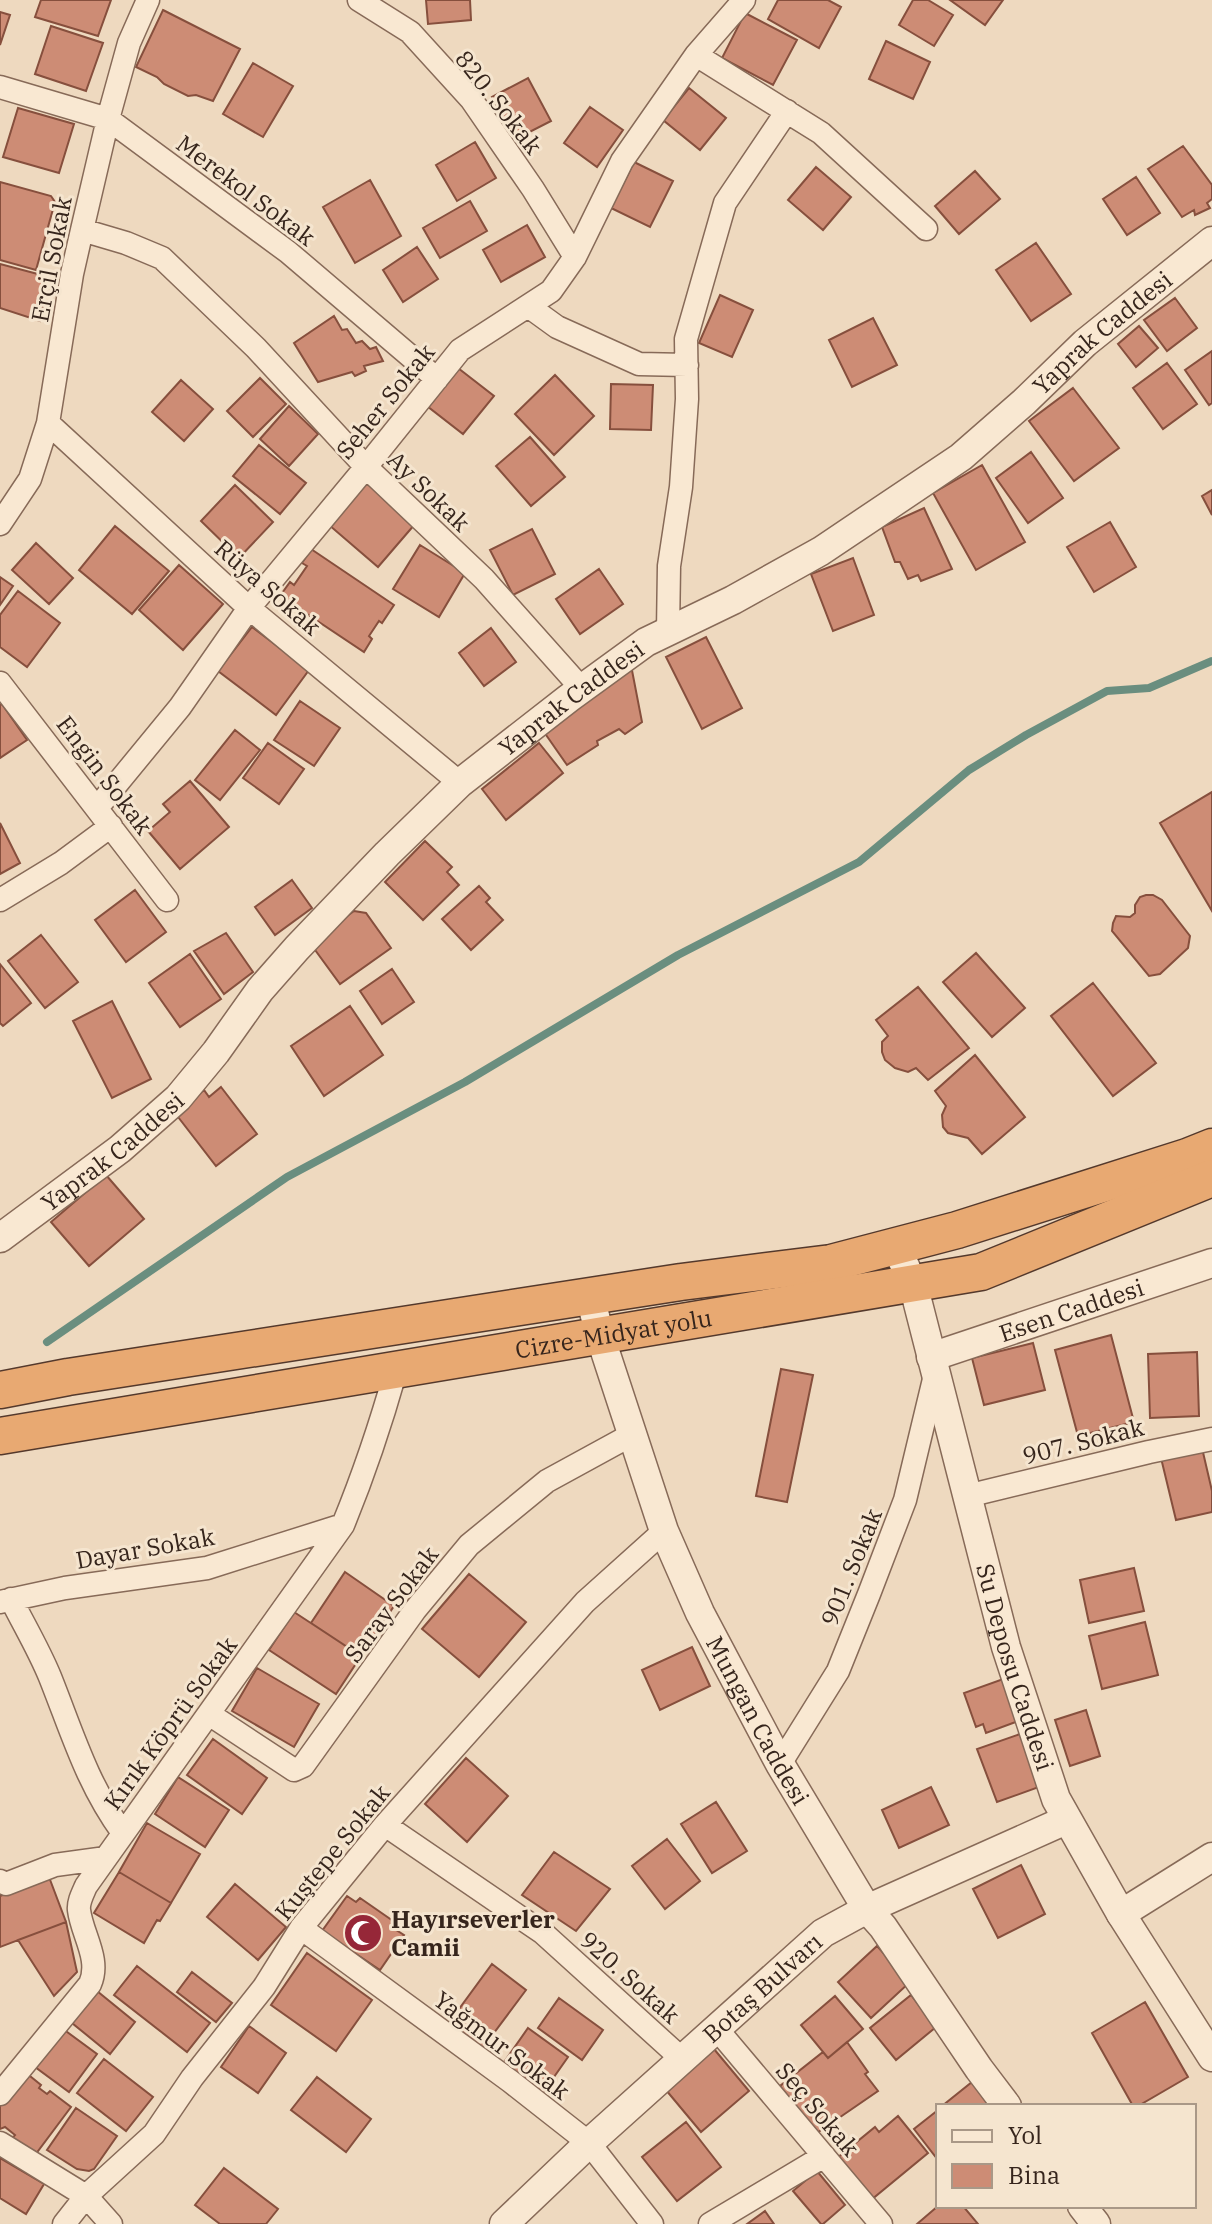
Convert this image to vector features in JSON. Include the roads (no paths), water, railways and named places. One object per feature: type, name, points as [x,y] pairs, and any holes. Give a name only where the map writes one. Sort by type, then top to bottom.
[{"type":"highway","name":"Cizre-Midyat yolu","points":[[0,1390],[590,1296],[831,1263],[957,1230],[1212,1147]]},
{"type":"highway","name":"Cizre-Midyat yolu","points":[[0,1436],[981,1272],[1212,1178]]},
{"type":"street","name":"Erçil Sokak","points":[[0,524],[30,479],[48,423],[72,274],[108,119],[129,43],[148,0]]},
{"type":"street","name":"820. Sokak","points":[[359,0],[410,32],[471,99],[575,257]]},
{"type":"street","name":"Seher Sokak","points":[[0,900],[61,863],[104,817],[249,608],[460,350],[551,291],[575,257],[622,161],[696,55],[744,0]]},
{"type":"street","points":[[696,55],[821,133],[926,229]]},
{"type":"street","name":"Merekol Sokak","points":[[0,87],[108,119],[288,252],[437,379]]},
{"type":"street","points":[[668,631],[669,566],[681,487],[687,399],[686,339],[725,203],[787,111]]},
{"type":"street","name":"Ay Sokak","points":[[82,230],[162,258],[256,348],[366,467],[484,579],[582,689]]},
{"type":"street","name":"Yaprak Caddesi","points":[[0,1238],[120,1149],[178,1098],[216,1052],[260,990],[297,948],[460,783],[646,642],[733,600],[821,551],[961,457],[1085,343],[1212,241]]},
{"type":"street","points":[[528,306],[557,327],[639,364],[687,365]]},
{"type":"street","name":"Rüya Sokak","points":[[48,423],[249,608],[460,783]]},
{"type":"street","name":"Engin Sokak","points":[[0,683],[167,900]]},
{"type":"street","name":"Su Deposu Caddesi","points":[[896,1246],[913,1284],[1006,1647],[1056,1799],[1121,1914],[1212,2057]]},
{"type":"street","name":"Esen Caddesi","points":[[934,1365],[1212,1263]]},
{"type":"street","name":"Mungan Caddesi","points":[[590,1296],[600,1336],[664,1531],[700,1613],[780,1764],[867,1909],[883,1927],[1005,2104]]},
{"type":"street","name":"901. Sokak","points":[[780,1764],[838,1671],[869,1594],[905,1500],[934,1365]]},
{"type":"street","name":"Kırık Köprü Sokak","points":[[0,2094],[90,1984],[95,1973],[78,1907],[86,1886],[343,1525],[379,1431],[396,1370]]},
{"type":"street","name":"Saray Sokak","points":[[209,1714],[294,1770],[303,1766],[415,1610],[469,1545],[547,1481],[633,1434]]},
{"type":"street","name":"907. Sokak","points":[[967,1496],[1212,1439]]},
{"type":"street","name":"Dayar Sokak","points":[[6,1601],[65,1588],[207,1568],[343,1525]]},
{"type":"street","name":"Kuştepe Sokak","points":[[64,2224],[86,2196],[154,2134],[192,2078],[264,1987],[301,1928],[385,1825],[585,1602],[664,1531]]},
{"type":"street","points":[[6,1601],[48,1673],[88,1775],[123,1833]]},
{"type":"street","name":"Botaş Bulvarı","points":[[504,2224],[589,2143],[823,1933],[867,1909],[1066,1820]]},
{"type":"street","name":"920. Sokak","points":[[385,1825],[543,1933],[682,2059]]},
{"type":"street","points":[[1121,1914],[1212,1857]]},
{"type":"street","points":[[0,1881],[6,1884],[55,1865],[106,1858]]},
{"type":"street","name":"Yağmur Sokak","points":[[301,1928],[510,2081],[589,2143],[652,2224]]},
{"type":"street","name":"Seç Sokak","points":[[716,2028],[881,2224]]},
{"type":"street","points":[[0,2143],[86,2196],[111,2224]]},
{"type":"street","points":[[710,2224],[824,2156]]},
{"type":"street","points":[[1084,2208],[1096,2224]]},
{"type":"waterway","points":[[47,1342],[287,1177],[465,1082],[678,955],[859,862],[969,770],[1026,735],[1107,691],[1149,688],[1212,661]]},
{"type":"place","name":"Hayırseverler Camii","points":[[363,1933]]}]
